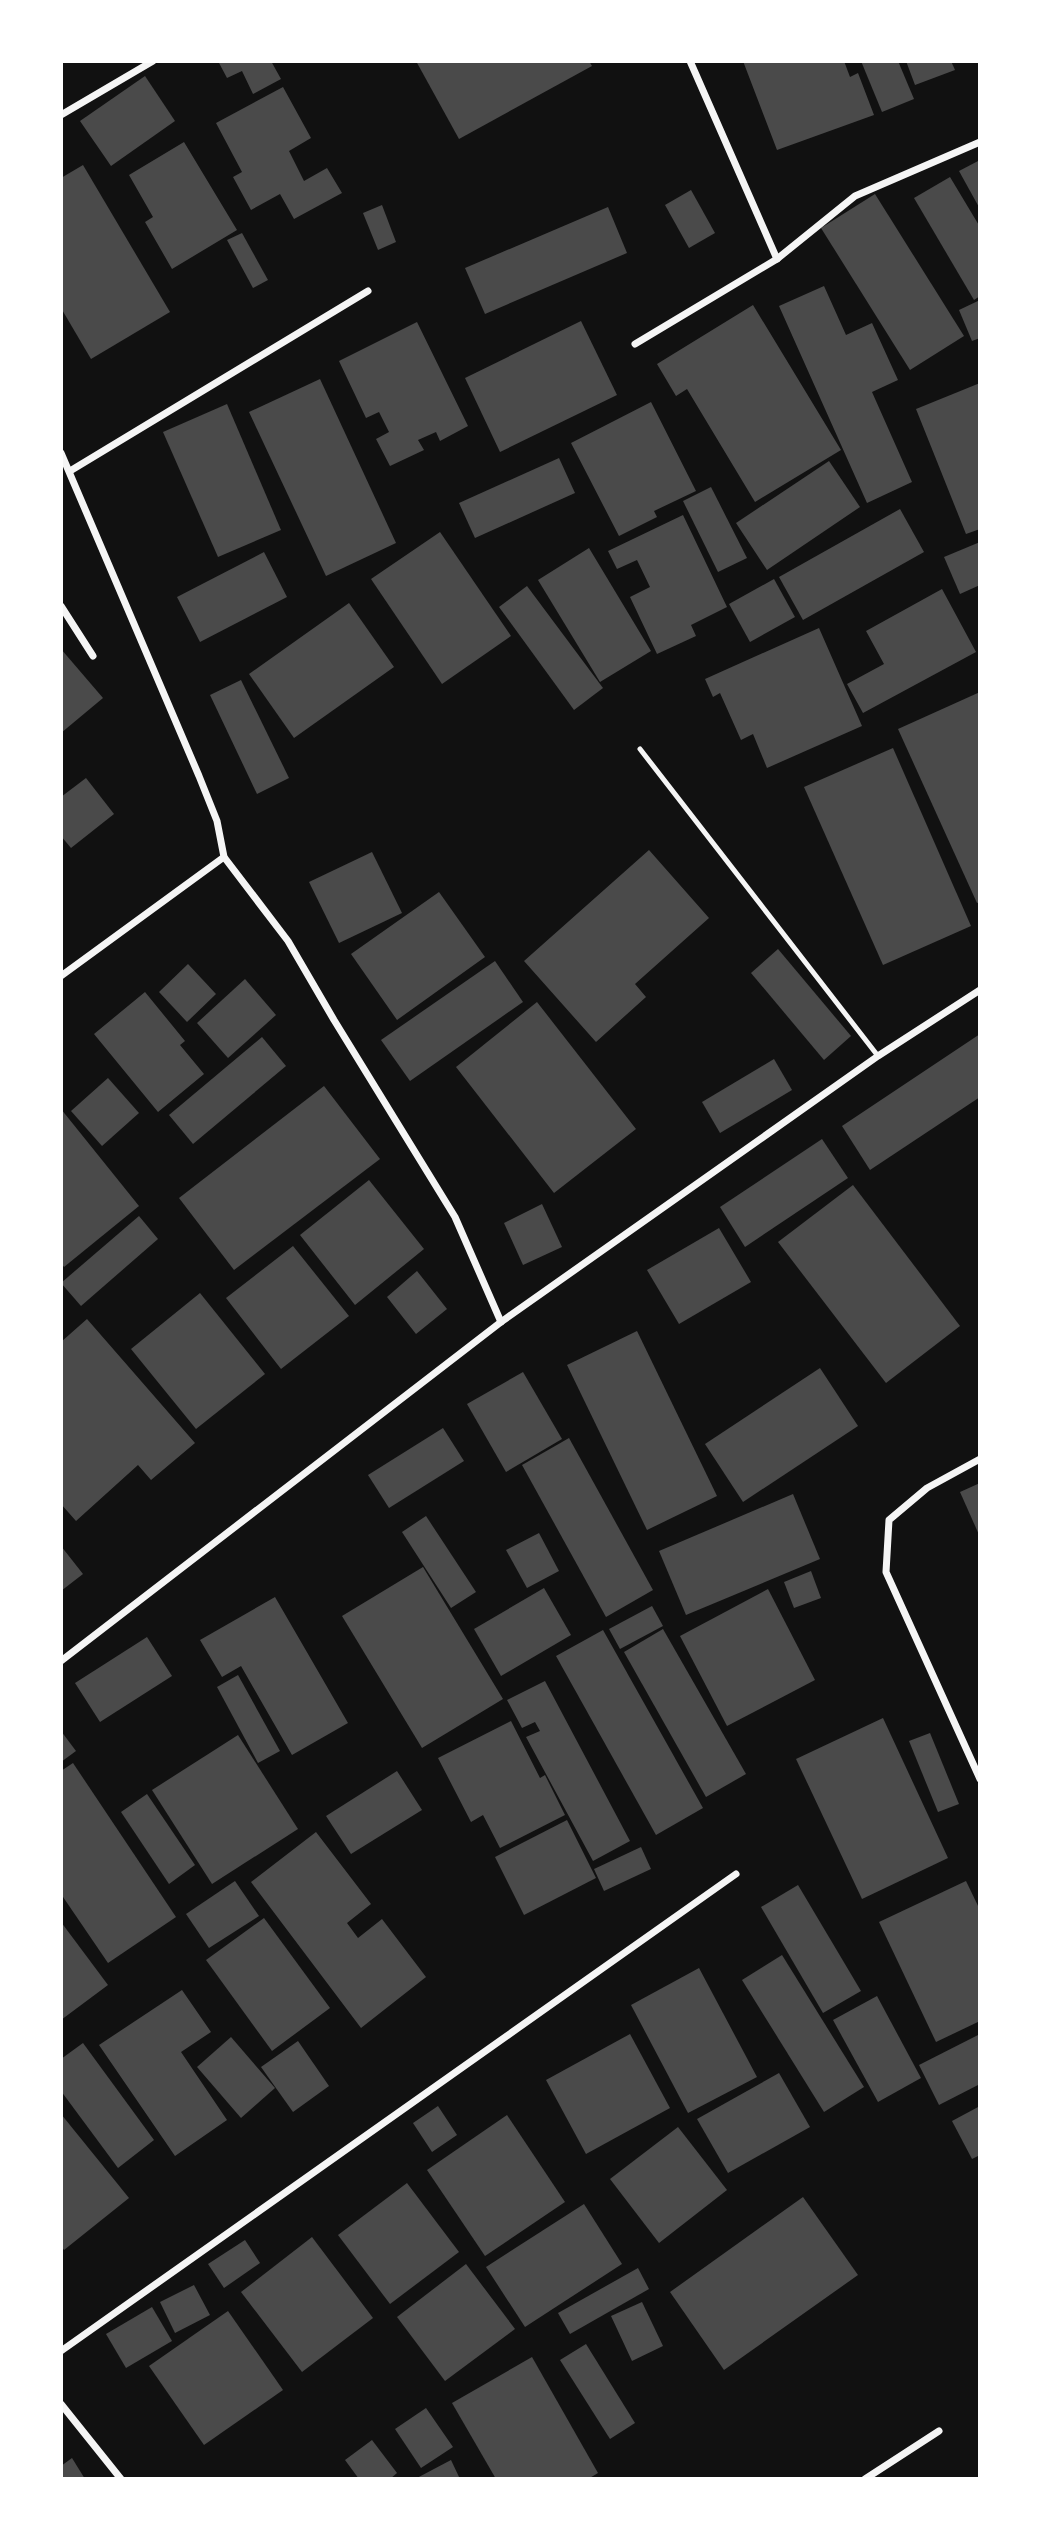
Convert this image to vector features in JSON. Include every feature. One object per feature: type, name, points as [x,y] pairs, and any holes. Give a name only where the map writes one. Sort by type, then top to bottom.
[{"type":"street","points":[[61,115],[153,61]]},
{"type":"street","points":[[690,61],[777,259]]},
{"type":"street","points":[[635,344],[777,259],[855,196],[980,142]]},
{"type":"street","points":[[70,471],[368,291]]},
{"type":"street","points":[[61,453],[200,776],[217,821],[224,857],[288,941],[455,1217],[501,1322]]},
{"type":"street","points":[[61,606],[93,656]]},
{"type":"street","points":[[61,976],[224,857]]},
{"type":"street","points":[[61,1661],[501,1322],[878,1056],[980,990]]},
{"type":"street","points":[[980,1459],[927,1488],[888,1520],[886,1572],[980,1779]]},
{"type":"street","points":[[61,2351],[736,1874]]},
{"type":"street","points":[[61,2404],[121,2479]]},
{"type":"street","points":[[865,2479],[939,2431]]},
{"type":"lane","points":[[640,749],[878,1056]]},
{"type":"building","points":[[218,61],[271,61],[281,79],[253,94],[242,71],[227,78]]},
{"type":"building","points":[[416,61],[589,61],[592,66],[459,139]]},
{"type":"building","points":[[743,61],[844,61],[850,77],[858,73],[874,115],[777,150]]},
{"type":"building","points":[[861,61],[898,61],[914,99],[882,112]]},
{"type":"building","points":[[906,61],[951,61],[955,70],[915,85]]},
{"type":"building","points":[[145,76],[175,121],[111,166],[80,121]]},
{"type":"building","points":[[283,87],[311,138],[289,151],[304,181],[327,168],[342,193],[294,219],[280,194],[251,210],[233,177],[242,172],[216,123]]},
{"type":"building","points":[[184,142],[237,230],[172,269],[145,222],[153,217],[129,175]]},
{"type":"building","points":[[980,160],[980,209],[959,171]]},
{"type":"building","points":[[83,165],[170,312],[91,359],[61,308],[61,178]]},
{"type":"building","points":[[950,177],[980,227],[980,296],[974,300],[914,198]]},
{"type":"building","points":[[691,190],[715,233],[689,248],[665,205]]},
{"type":"building","points":[[875,194],[964,336],[910,370],[821,228]]},
{"type":"building","points":[[382,205],[396,242],[378,250],[363,213]]},
{"type":"building","points":[[608,207],[627,253],[485,314],[465,268]]},
{"type":"building","points":[[242,233],[268,280],[253,288],[227,240]]},
{"type":"building","points":[[824,286],[846,335],[872,323],[898,380],[872,392],[912,482],[867,503],[779,306]]},
{"type":"building","points":[[980,300],[980,338],[972,341],[959,310]]},
{"type":"building","points":[[753,305],[841,450],[755,502],[687,389],[676,396],[657,364]]},
{"type":"building","points":[[581,321],[617,395],[500,452],[465,378]]},
{"type":"building","points":[[417,322],[468,426],[440,441],[436,432],[418,440],[424,450],[390,466],[376,439],[389,432],[379,412],[366,418],[339,361]]},
{"type":"building","points":[[320,379],[396,543],[326,576],[249,412]]},
{"type":"building","points":[[980,383],[980,529],[966,534],[916,409]]},
{"type":"building","points":[[651,402],[696,491],[654,511],[657,517],[619,536],[571,443]]},
{"type":"building","points":[[227,404],[281,530],[218,557],[163,432]]},
{"type":"building","points":[[559,458],[575,493],[475,538],[459,503]]},
{"type":"building","points":[[829,461],[860,507],[767,570],[736,523]]},
{"type":"building","points":[[711,487],[747,558],[718,572],[683,501]]},
{"type":"building","points":[[900,509],[924,552],[803,620],[779,577]]},
{"type":"building","points":[[683,515],[727,607],[691,625],[696,636],[657,654],[630,597],[650,587],[637,560],[617,569],[608,551]]},
{"type":"building","points":[[440,532],[511,636],[442,684],[371,579]]},
{"type":"building","points":[[980,542],[980,585],[960,594],[944,557]]},
{"type":"building","points":[[589,548],[651,651],[600,682],[538,580]]},
{"type":"building","points":[[264,552],[287,597],[200,642],[177,597]]},
{"type":"building","points":[[774,579],[795,617],[750,642],[729,604]]},
{"type":"building","points":[[527,586],[603,688],[574,710],[499,607]]},
{"type":"building","points":[[942,589],[976,652],[863,713],[847,684],[884,664],[866,631]]},
{"type":"building","points":[[349,603],[394,667],[294,738],[249,674]]},
{"type":"building","points":[[819,628],[862,726],[767,768],[753,734],[741,740],[720,693],[713,697],[705,679]]},
{"type":"building","points":[[61,649],[103,698],[61,733]]},
{"type":"building","points":[[241,680],[289,778],[257,794],[210,695]]},
{"type":"building","points":[[980,692],[980,902],[977,903],[898,729]]},
{"type":"building","points":[[893,748],[971,926],[883,965],[804,787]]},
{"type":"building","points":[[86,778],[114,814],[71,848],[61,836],[61,797]]},
{"type":"building","points":[[649,850],[709,918],[635,984],[646,997],[596,1042],[524,961]]},
{"type":"building","points":[[372,852],[402,913],[339,943],[309,882]]},
{"type":"building","points":[[439,892],[485,957],[397,1020],[351,954]]},
{"type":"building","points":[[778,949],[851,1036],[824,1060],[751,973]]},
{"type":"building","points":[[495,961],[523,1002],[410,1081],[381,1040]]},
{"type":"building","points":[[188,964],[216,994],[187,1022],[159,992]]},
{"type":"building","points":[[245,979],[276,1015],[228,1058],[197,1023]]},
{"type":"building","points":[[145,992],[185,1041],[180,1045],[204,1074],[158,1112],[94,1034]]},
{"type":"building","points":[[537,1002],[636,1129],[554,1193],[456,1067]]},
{"type":"building","points":[[980,1034],[980,1097],[870,1170],[842,1126]]},
{"type":"building","points":[[262,1037],[286,1066],[193,1144],[169,1115]]},
{"type":"building","points":[[774,1059],[792,1090],[720,1133],[702,1102]]},
{"type":"building","points":[[108,1078],[139,1113],[102,1146],[71,1111]]},
{"type":"building","points":[[324,1086],[380,1159],[234,1270],[179,1198]]},
{"type":"building","points":[[61,1109],[139,1206],[64,1267],[61,1263]]},
{"type":"building","points":[[822,1139],[848,1178],[745,1247],[720,1207]]},
{"type":"building","points":[[369,1180],[424,1249],[355,1305],[300,1235]]},
{"type":"building","points":[[853,1185],[960,1326],[886,1383],[778,1242]]},
{"type":"building","points":[[542,1204],[562,1247],[523,1265],[504,1223]]},
{"type":"building","points":[[139,1216],[158,1239],[81,1306],[61,1283]]},
{"type":"building","points":[[719,1228],[751,1282],[679,1324],[647,1270]]},
{"type":"building","points":[[293,1246],[349,1316],[281,1369],[226,1298]]},
{"type":"building","points":[[417,1271],[447,1309],[416,1334],[387,1297]]},
{"type":"building","points":[[200,1293],[265,1374],[196,1429],[131,1349]]},
{"type":"building","points":[[87,1319],[195,1443],[151,1480],[138,1465],[76,1521],[61,1504],[61,1342]]},
{"type":"building","points":[[637,1331],[717,1496],[647,1530],[567,1365]]},
{"type":"building","points":[[820,1368],[858,1426],[743,1502],[705,1444]]},
{"type":"building","points":[[523,1372],[562,1439],[506,1472],[467,1404]]},
{"type":"building","points":[[443,1428],[464,1461],[389,1508],[368,1475]]},
{"type":"building","points":[[569,1438],[653,1590],[606,1617],[522,1465]]},
{"type":"building","points":[[980,1483],[980,1537],[960,1492]]},
{"type":"building","points":[[793,1494],[820,1559],[686,1615],[659,1551]]},
{"type":"building","points":[[426,1516],[476,1592],[451,1608],[402,1532]]},
{"type":"building","points":[[539,1533],[559,1571],[527,1588],[506,1550]]},
{"type":"building","points":[[61,1546],[83,1574],[61,1591]]},
{"type":"building","points":[[423,1567],[503,1699],[422,1748],[342,1616]]},
{"type":"building","points":[[811,1571],[821,1598],[794,1608],[784,1582]]},
{"type":"building","points":[[544,1588],[571,1635],[501,1676],[474,1629]]},
{"type":"building","points":[[768,1589],[815,1680],[727,1726],[680,1636]]},
{"type":"building","points":[[275,1597],[348,1723],[292,1755],[241,1666],[222,1677],[200,1640]]},
{"type":"building","points":[[652,1606],[663,1626],[620,1649],[609,1629]]},
{"type":"building","points":[[663,1629],[746,1774],[706,1797],[624,1652]]},
{"type":"building","points":[[603,1630],[703,1808],[656,1835],[556,1656]]},
{"type":"building","points":[[147,1637],[172,1676],[100,1722],[75,1683]]},
{"type":"building","points":[[238,1675],[280,1751],[258,1763],[217,1687]]},
{"type":"building","points":[[545,1681],[630,1841],[593,1861],[526,1737],[540,1731],[535,1722],[522,1728],[507,1700]]},
{"type":"building","points":[[883,1718],[948,1858],[862,1899],[796,1759]]},
{"type":"building","points":[[511,1721],[540,1778],[545,1775],[565,1815],[500,1848],[483,1815],[471,1822],[438,1758]]},
{"type":"building","points":[[61,1731],[76,1751],[61,1762]]},
{"type":"building","points":[[930,1733],[959,1804],[938,1812],[909,1741]]},
{"type":"building","points":[[238,1735],[298,1829],[212,1884],[152,1790]]},
{"type":"building","points":[[73,1763],[176,1917],[108,1963],[61,1894],[61,1771]]},
{"type":"building","points":[[397,1771],[422,1810],[351,1854],[326,1816]]},
{"type":"building","points":[[147,1794],[195,1865],[169,1884],[121,1812]]},
{"type":"building","points":[[567,1820],[596,1878],[524,1915],[495,1857]]},
{"type":"building","points":[[316,1832],[371,1904],[347,1923],[358,1938],[382,1919],[426,1977],[361,2028],[251,1882]]},
{"type":"building","points":[[641,1847],[651,1869],[604,1891],[594,1869]]},
{"type":"building","points":[[235,1881],[259,1916],[209,1948],[186,1914]]},
{"type":"building","points":[[966,1881],[980,1910],[980,2021],[936,2042],[879,1922]]},
{"type":"building","points":[[798,1885],[861,1991],[823,2013],[761,1907]]},
{"type":"building","points":[[264,1918],[330,2008],[272,2051],[206,1960]]},
{"type":"building","points":[[61,1922],[108,1985],[61,2020]]},
{"type":"building","points":[[782,1955],[864,2087],[824,2112],[742,1980]]},
{"type":"building","points":[[699,1968],[757,2077],[688,2113],[631,2005]]},
{"type":"building","points":[[182,1990],[211,2032],[181,2052],[227,2120],[175,2156],[99,2045]]},
{"type":"building","points":[[877,1996],[921,2078],[878,2102],[833,2020]]},
{"type":"building","points":[[630,2034],[670,2108],[586,2154],[546,2080]]},
{"type":"building","points":[[980,2034],[980,2084],[939,2105],[919,2065]]},
{"type":"building","points":[[231,2037],[275,2088],[241,2118],[197,2067]]},
{"type":"building","points":[[298,2041],[329,2086],[293,2112],[261,2067]]},
{"type":"building","points":[[83,2043],[154,2140],[118,2168],[61,2091],[61,2059]]},
{"type":"building","points":[[779,2073],[810,2127],[728,2173],[697,2119]]},
{"type":"building","points":[[438,2106],[457,2135],[432,2152],[413,2123]]},
{"type":"building","points":[[980,2106],[980,2155],[972,2159],[952,2121]]},
{"type":"building","points":[[61,2114],[129,2198],[64,2250],[61,2246]]},
{"type":"building","points":[[507,2115],[565,2202],[485,2256],[427,2170]]},
{"type":"building","points":[[678,2127],[727,2190],[659,2243],[610,2179]]},
{"type":"building","points":[[407,2183],[459,2252],[390,2304],[338,2235]]},
{"type":"building","points":[[803,2197],[858,2275],[724,2370],[670,2292]]},
{"type":"building","points":[[584,2204],[622,2264],[525,2327],[486,2267]]},
{"type":"building","points":[[312,2237],[373,2318],[302,2372],[241,2292]]},
{"type":"building","points":[[245,2240],[260,2263],[224,2288],[208,2264]]},
{"type":"building","points":[[466,2264],[515,2329],[445,2381],[397,2317]]},
{"type":"building","points":[[638,2268],[649,2289],[570,2334],[558,2313]]},
{"type":"building","points":[[194,2285],[210,2315],[175,2333],[160,2302]]},
{"type":"building","points":[[642,2302],[663,2346],[632,2361],[611,2316]]},
{"type":"building","points":[[152,2307],[172,2341],[126,2368],[106,2334]]},
{"type":"building","points":[[228,2311],[283,2390],[204,2445],[149,2366]]},
{"type":"building","points":[[586,2344],[635,2423],[610,2439],[560,2360]]},
{"type":"building","points":[[532,2357],[598,2473],[588,2479],[496,2479],[452,2403]]},
{"type":"building","points":[[426,2408],[453,2447],[421,2468],[395,2429]]},
{"type":"building","points":[[372,2440],[397,2473],[390,2479],[359,2479],[345,2460]]},
{"type":"building","points":[[72,2458],[85,2479],[61,2479],[61,2466]]},
{"type":"building","points":[[451,2460],[460,2479],[415,2479]]}]
